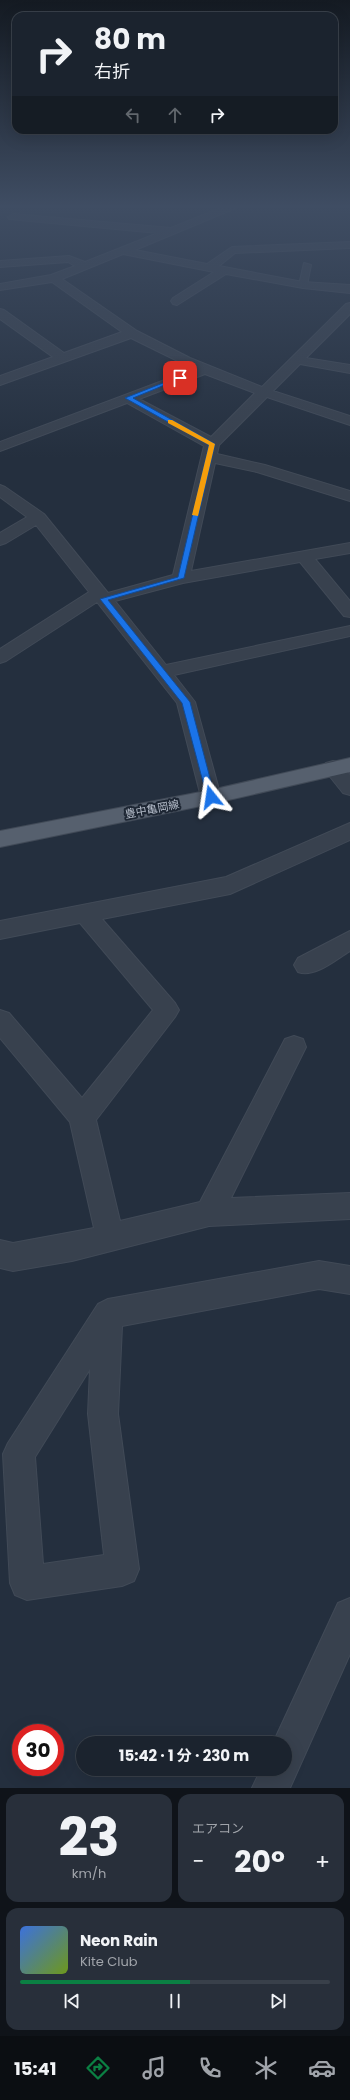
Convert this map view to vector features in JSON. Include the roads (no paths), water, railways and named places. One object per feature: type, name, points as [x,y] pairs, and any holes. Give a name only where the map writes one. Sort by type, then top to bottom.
[{"type":"main road","name":"豊中亀岡線","points":[[0,839],[211,797],[342,767]]},
{"type":"street","points":[[72,290],[132,333],[205,369],[264,393],[350,421]]},
{"type":"street","points":[[177,301],[193,290]]},
{"type":"street","points":[[181,578],[210,451],[264,393],[350,307]]},
{"type":"street","points":[[0,313],[63,358]]},
{"type":"street","points":[[335,321],[350,324]]},
{"type":"street","points":[[0,381],[132,333]]},
{"type":"street","points":[[297,360],[350,369]]},
{"type":"street","points":[[0,448],[205,369]]},
{"type":"street","points":[[128,398],[210,451],[350,496]]},
{"type":"street","points":[[0,490],[38,518],[186,702],[211,797]]},
{"type":"street","points":[[0,540],[38,518]]},
{"type":"street","points":[[0,658],[102,596],[181,578],[350,548]]},
{"type":"street","points":[[305,557],[350,612]]},
{"type":"street","points":[[162,672],[350,631]]},
{"type":"street","points":[[342,767],[350,788]]},
{"type":"street","points":[[0,930],[230,885],[350,831]]},
{"type":"street","points":[[82,1117],[167,1010],[84,913]]},
{"type":"street","points":[[306,965],[350,940]]},
{"type":"street","points":[[0,1020],[82,1117],[110,1238]]},
{"type":"street","points":[[209,1213],[294,1047]]},
{"type":"street","points":[[0,1254],[13,1257],[72,1247],[209,1213],[350,1206]]},
{"type":"street","points":[[108,1314],[103,1414],[122,1568],[27,1583],[19,1454],[108,1314],[319,1275],[350,1280]]},
{"type":"street","points":[[292,1743],[350,1615]]},
{"type":"street","points":[[271,1788],[277,1776]]}]
